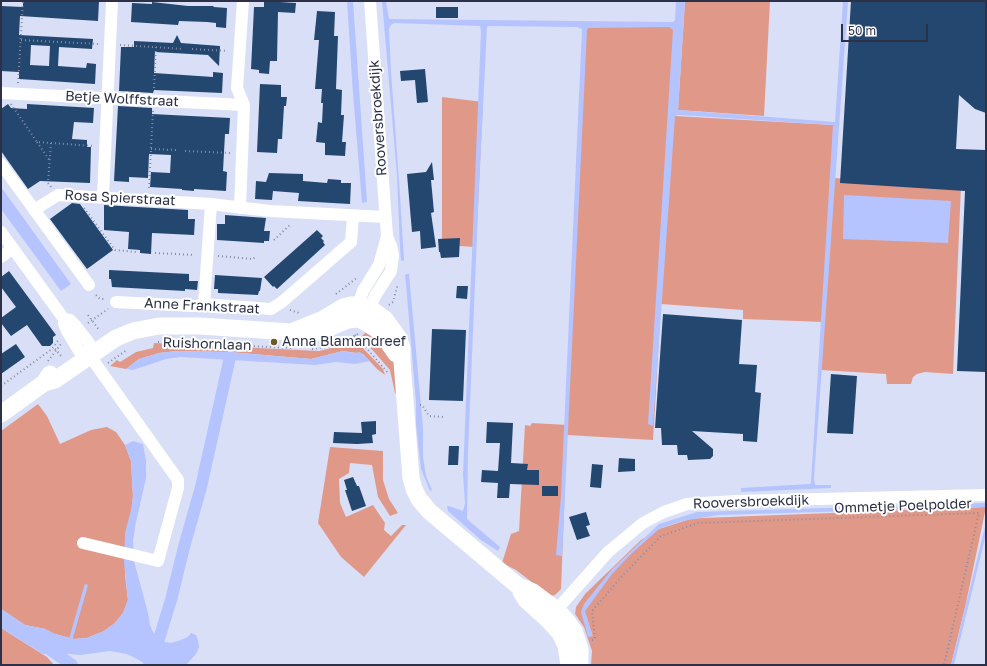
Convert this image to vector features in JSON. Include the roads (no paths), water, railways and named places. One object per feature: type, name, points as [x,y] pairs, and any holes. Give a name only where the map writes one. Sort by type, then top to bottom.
[{"type":"main road","name":"Ruishornlaan","points":[[1,414],[44,383],[55,380],[89,345],[125,334],[159,326],[200,326],[293,340],[303,335],[322,331],[348,320],[361,317]]},
{"type":"main road","points":[[361,317],[385,338],[402,362],[411,478],[414,489],[429,511],[518,586],[533,592],[552,615],[564,639],[568,665]]},
{"type":"main road","points":[[552,615],[567,621],[574,631],[580,649],[580,665]]},
{"type":"street","points":[[103,196],[112,1]]},
{"type":"street","points":[[240,208],[244,105],[238,88],[242,1]]},
{"type":"street","name":"Rooversbroekdijk","points":[[361,317],[387,279],[392,267],[393,255],[387,236],[385,217],[370,1]]},
{"type":"street","name":"Betje Wolffstraat","points":[[9,94],[244,105]]},
{"type":"street","points":[[1,164],[88,285]]},
{"type":"street","name":"Rosa Spierstraat","points":[[34,210],[57,195],[75,195],[211,204],[294,212],[385,217]]},
{"type":"street","points":[[204,304],[211,204]]},
{"type":"street","name":"Anne Frankstraat","points":[[116,302],[196,306],[204,304],[271,309],[282,302],[351,242],[353,216]]},
{"type":"street","points":[[1,232],[64,319],[70,320],[89,345],[178,480],[178,488],[158,560],[83,543]]},
{"type":"street","points":[[1,257],[13,248]]},
{"type":"street","points":[[375,284],[382,272]]},
{"type":"street","name":"Rooversbroekdijk","points":[[552,615],[608,552],[643,523],[664,512],[687,504],[735,501],[986,494]]},
{"type":"water","points":[[347,1],[353,1],[367,202],[362,203],[353,94]]},
{"type":"water","points":[[382,1],[386,1],[389,19],[673,22],[675,20],[676,1],[685,1],[678,110],[835,122],[843,1],[848,1],[814,478],[815,485],[831,485],[831,488],[741,492],[741,488],[811,483],[833,125],[675,116],[653,426],[648,424],[673,30],[669,27],[588,28],[562,556],[556,555],[561,496],[582,29],[577,27],[488,26],[479,187],[468,452],[467,519],[500,547],[498,551],[481,540],[448,511],[447,506],[463,511],[465,503],[463,475],[481,31],[480,26],[394,23],[389,29],[403,261],[401,260],[400,248],[397,175]]},
{"type":"water","points":[[1,187],[71,284],[61,291],[1,209]]},
{"type":"water","points":[[844,195],[951,201],[948,243],[843,239]]},
{"type":"water","points":[[409,274],[423,428],[423,457],[426,476],[432,490],[430,491],[421,469],[419,453],[405,275]]},
{"type":"water","points":[[177,351],[229,352],[311,359],[343,351],[354,353],[360,352],[370,361],[355,364],[336,362],[315,365],[181,357],[166,359],[133,370],[126,369],[139,359],[159,353]]},
{"type":"water","points":[[133,441],[143,444],[146,461],[146,478],[133,541],[134,561],[150,625],[158,640],[170,643],[188,637],[191,633],[196,635],[199,647],[196,654],[186,665],[145,665],[141,661],[127,654],[110,651],[80,655],[61,653],[43,654],[1,628],[1,609],[25,625],[45,629],[55,634],[74,639],[87,638],[104,631],[115,623],[123,613],[128,600],[124,562],[125,533],[133,496],[131,461],[125,445]]},
{"type":"water","points":[[986,503],[986,507],[719,515],[682,521],[659,529],[630,555],[612,574],[585,611],[593,636],[588,637],[581,612],[584,604],[612,569],[659,524],[697,512]]},
{"type":"water","points":[[986,523],[986,534],[954,665],[951,665]]},
{"type":"waterway","points":[[151,665],[171,600],[201,487],[230,357]]},
{"type":"waterway","points":[[70,642],[86,586]]},
{"type":"waterway","points":[[42,644],[72,665]]},
{"type":"waterway","points":[[63,659],[66,652]]},
{"type":"place","name":"Anna Blamandreef","points":[[274,342]]}]
